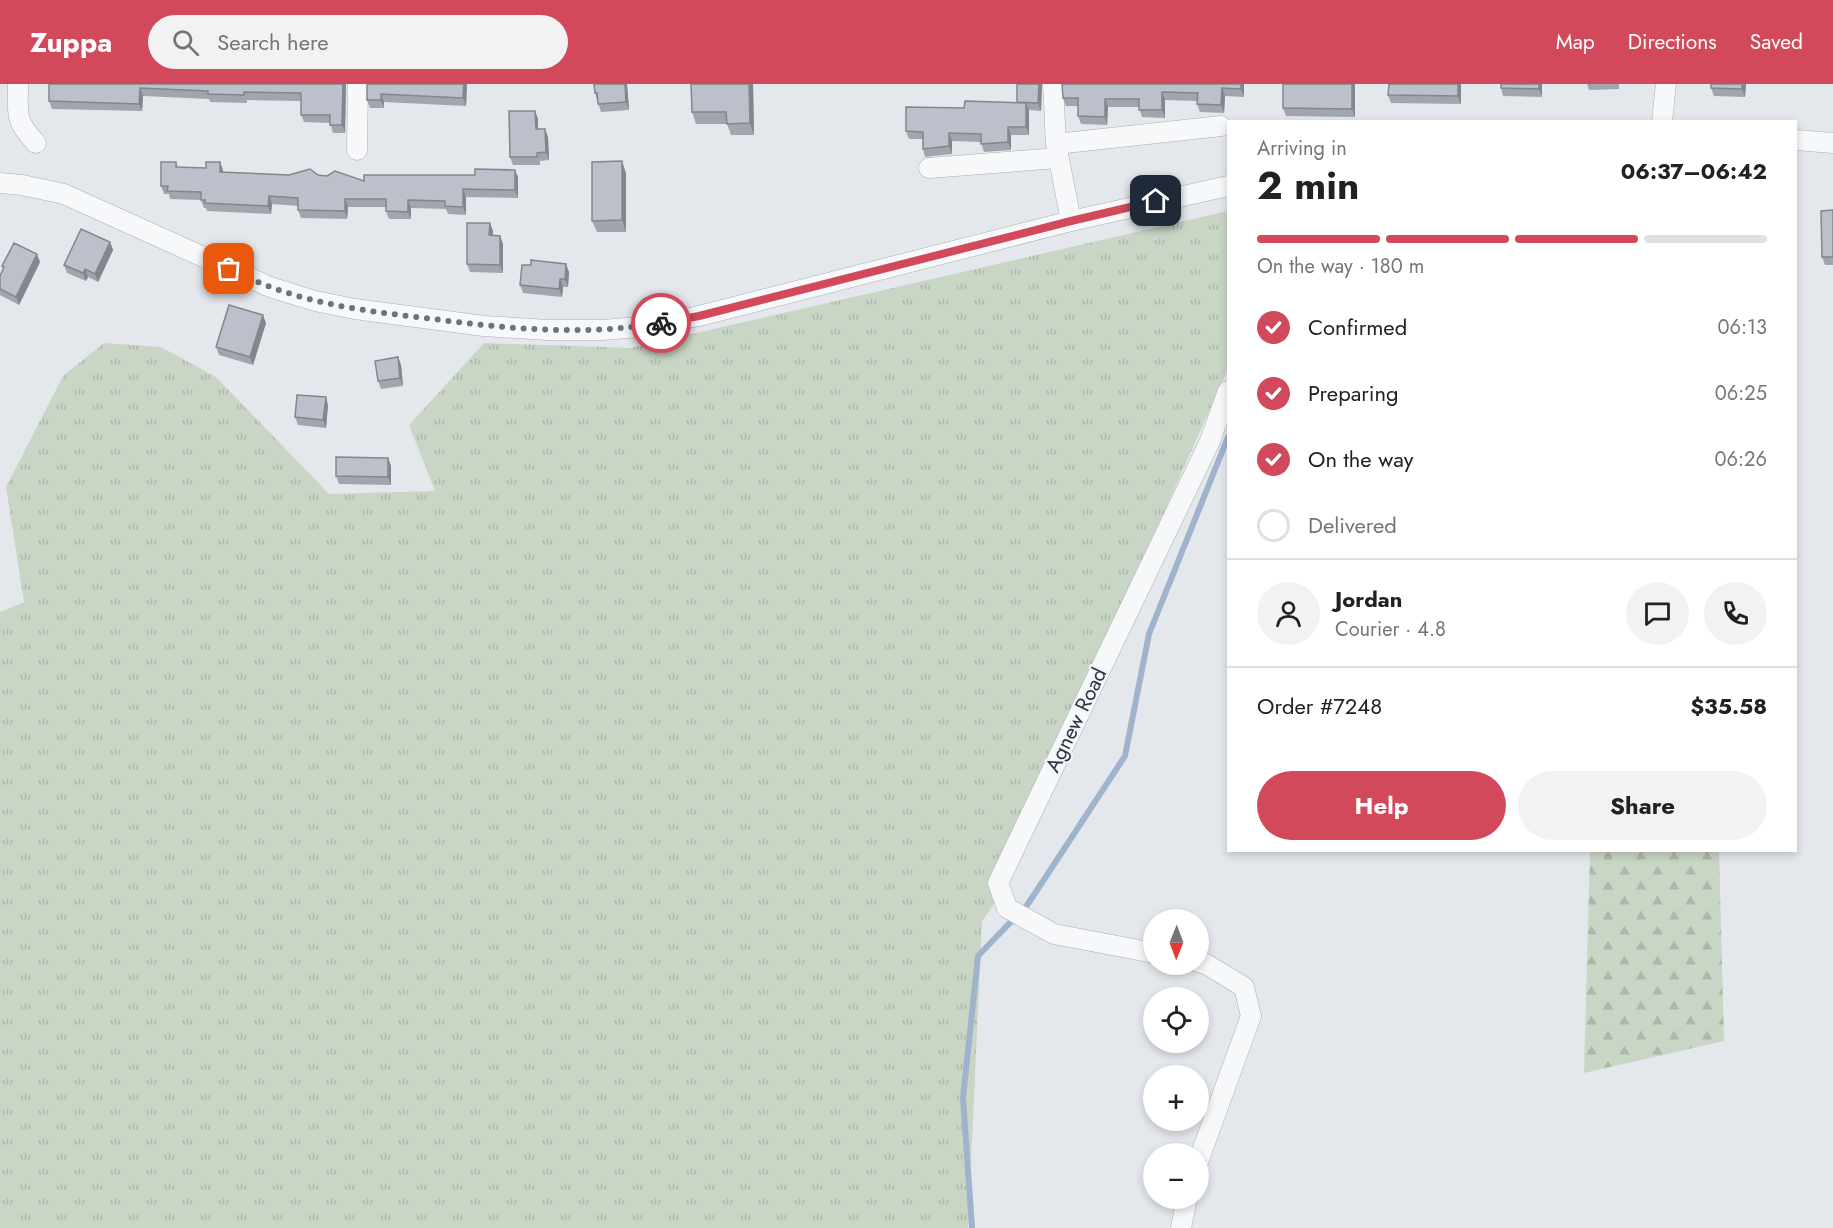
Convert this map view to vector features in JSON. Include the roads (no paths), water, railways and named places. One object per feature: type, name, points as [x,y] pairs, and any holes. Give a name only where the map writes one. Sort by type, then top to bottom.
[{"type":"street","points":[[18,84],[18,119],[24,131],[36,143]]},
{"type":"street","points":[[357,150],[358,84]]},
{"type":"street","points":[[1053,84],[1057,151],[1071,221]]},
{"type":"street","points":[[1662,120],[1665,84]]},
{"type":"street","points":[[929,168],[1221,126]]},
{"type":"street","points":[[1797,140],[1833,143]]},
{"type":"street","points":[[0,183],[64,194],[270,287],[298,296],[355,309],[484,326],[548,330],[603,330],[638,327],[699,316],[1071,221],[1227,186]]},
{"type":"street","name":"Agnew Road","points":[[1143,952],[1054,934],[1007,908],[998,883],[1210,441],[1227,394]]},
{"type":"street","points":[[1205,1143],[1251,1016],[1244,987],[1209,966]]},
{"type":"street","points":[[1181,1228],[1185,1209]]},
{"type":"waterway","points":[[972,1228],[963,1098],[978,956],[1028,904],[1125,756],[1149,634],[1227,439]]}]
